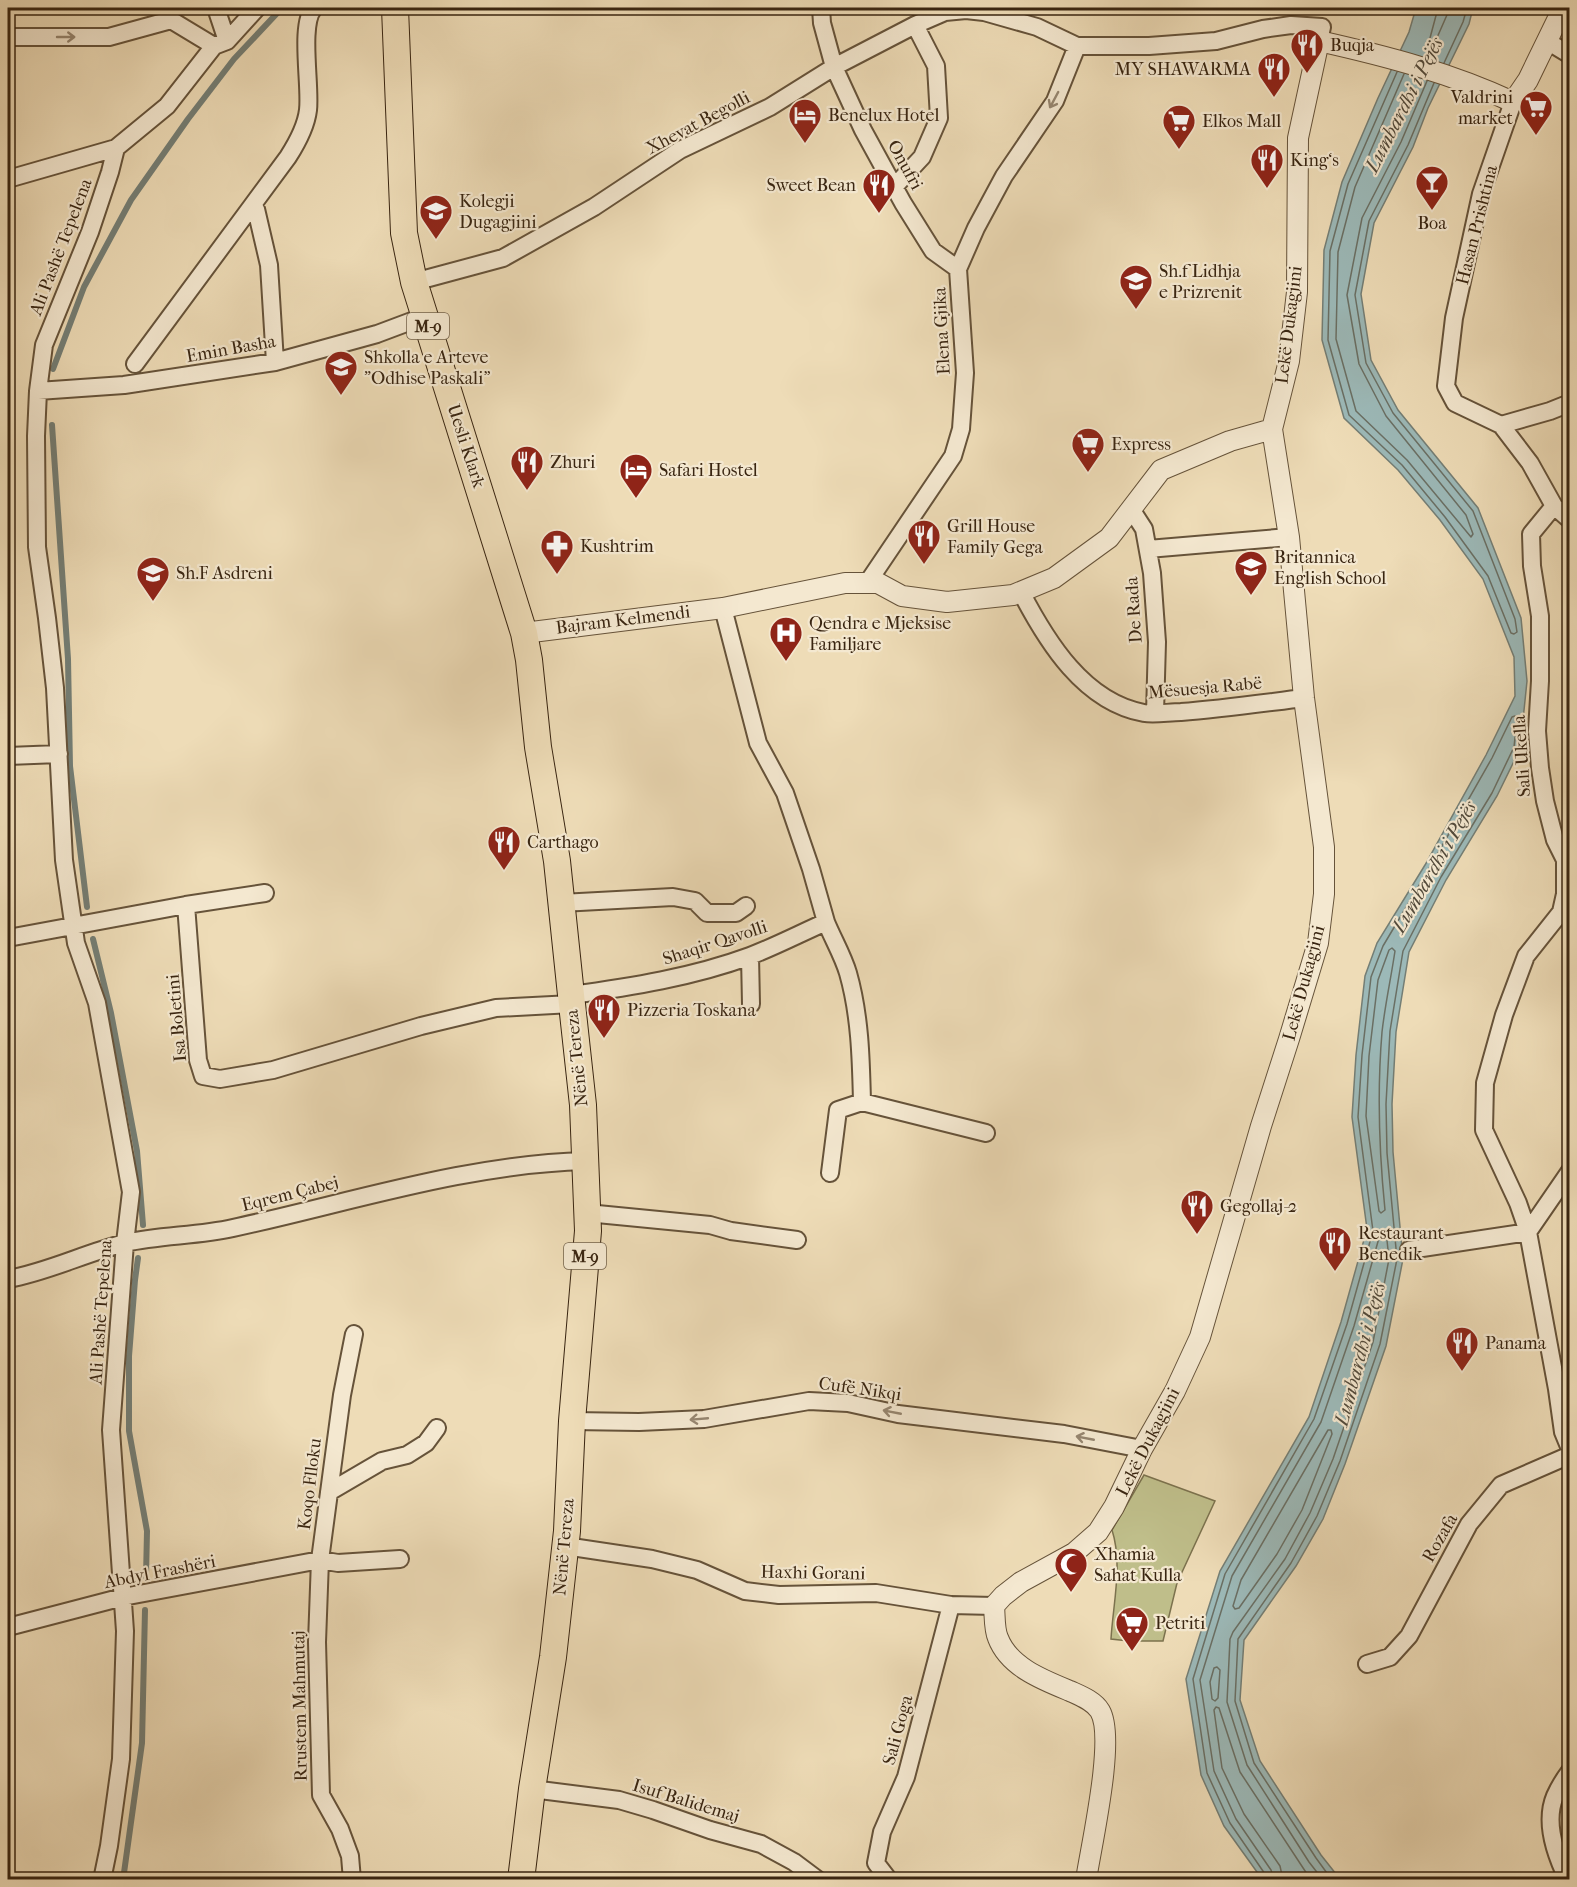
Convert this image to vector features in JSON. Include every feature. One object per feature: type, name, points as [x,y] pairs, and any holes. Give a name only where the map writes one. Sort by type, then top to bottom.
[{"type":"main road","name":"Uesli Klark","points":[[395,8],[404,233],[414,282],[524,633]]},
{"type":"main road","name":"Nënë Tereza","points":[[521,1880],[532,1789],[553,1657],[565,1546],[572,1421],[588,1230],[583,1105],[557,861],[538,747],[524,633]]},
{"type":"street","points":[[216,8],[221,44]]},
{"type":"street","points":[[8,179],[116,148],[167,106],[221,44],[257,8]]},
{"type":"street","points":[[135,364],[288,158],[299,139],[308,111],[306,32],[310,12],[314,8]]},
{"type":"street","name":"Onufri","points":[[821,8],[822,23],[834,67],[863,130],[933,251],[958,269]]},
{"type":"street","name":"Hasan Prishtina","points":[[1501,425],[1455,403],[1446,386],[1455,318],[1481,194],[1514,102],[1528,80],[1563,8]]},
{"type":"street","name":"Xhevat Begolli","points":[[414,282],[503,258],[594,207],[680,150],[770,107],[834,67],[945,12],[966,9],[984,12],[1037,27],[1077,46],[1149,46],[1216,41],[1263,29],[1291,25],[1315,33]]},
{"type":"street","points":[[8,37],[109,37],[169,14],[221,44]]},
{"type":"street","points":[[894,187],[922,157],[939,118],[936,66],[915,25]]},
{"type":"street","points":[[1315,33],[1454,76],[1514,102]]},
{"type":"street","name":"Lekë Dukagjini","points":[[994,1606],[1021,1582],[1074,1553],[1098,1532],[1114,1507],[1142,1449],[1175,1391],[1200,1337],[1261,1126],[1318,943],[1324,894],[1324,847],[1304,698],[1289,537],[1272,429],[1289,361],[1297,292],[1298,138],[1315,33]]},
{"type":"street","points":[[1547,40],[1569,55]]},
{"type":"street","name":"Elena Gjika","points":[[868,582],[953,456],[961,429],[965,373],[958,269],[976,228],[1004,176],[1055,101],[1077,46]]},
{"type":"street","name":"Ali Pashë Tepelena","points":[[102,1880],[121,1759],[123,1597],[111,1430],[131,1192],[97,1003],[76,943],[64,860],[59,754],[47,618],[37,547],[38,391],[44,345],[90,232],[116,148]]},
{"type":"street","points":[[256,208],[269,265],[275,362]]},
{"type":"street","name":"Emin Basha","points":[[38,391],[124,385],[275,362],[377,334],[425,316]]},
{"type":"street","points":[[1569,403],[1501,425],[1530,463],[1554,506],[1569,520]]},
{"type":"street","name":"Bajram Kelmendi","points":[[524,633],[723,608],[845,583],[878,583],[902,596],[947,602],[1013,595],[1054,578],[1109,538],[1161,470],[1230,441],[1272,429]]},
{"type":"street","name":"Sali Ukella","points":[[1528,1232],[1518,1203],[1484,1131],[1485,1083],[1504,1015],[1526,956],[1561,912],[1564,894],[1564,860],[1555,840],[1545,801],[1540,768],[1537,731],[1540,616],[1532,566],[1531,534],[1554,506]]},
{"type":"street","name":"De Rada","points":[[1131,509],[1144,528],[1152,573],[1157,642],[1155,713]]},
{"type":"street","points":[[1148,549],[1289,537]]},
{"type":"street","name":"Mësuesja Rabë","points":[[1021,592],[1054,649],[1081,679],[1110,702],[1145,714],[1212,710],[1304,698]]},
{"type":"street","points":[[723,608],[758,743],[785,793],[826,922],[847,972],[856,1008],[862,1102]]},
{"type":"street","points":[[8,756],[59,754]]},
{"type":"street","points":[[8,938],[186,905],[265,893]]},
{"type":"street","points":[[561,903],[673,897],[695,901],[707,913],[736,913],[746,906]]},
{"type":"street","name":"Isa Boletini","points":[[186,905],[198,1060],[203,1076],[220,1079],[273,1070],[421,1026],[496,1008],[571,999]]},
{"type":"street","name":"Shaqir Qavolli","points":[[571,999],[645,985],[750,956],[826,922]]},
{"type":"street","points":[[750,956],[751,1004]]},
{"type":"street","points":[[830,1173],[838,1110],[862,1102],[986,1133]]},
{"type":"street","name":"Eqrem Çabej","points":[[8,1279],[125,1243],[231,1228],[356,1198],[501,1169],[549,1162],[585,1161]]},
{"type":"street","points":[[1569,1172],[1528,1232],[1563,1432],[1569,1449]]},
{"type":"street","points":[[587,1213],[710,1225],[731,1231],[797,1240]]},
{"type":"street","points":[[1409,1250],[1528,1232]]},
{"type":"street","name":"Koqo Flloku","points":[[320,1560],[342,1395],[354,1334]]},
{"type":"street","name":"Cufë Nikqi","points":[[572,1421],[639,1422],[704,1419],[808,1401],[848,1403],[898,1414],[1064,1434],[1142,1449]]},
{"type":"street","points":[[329,1491],[382,1461],[406,1455],[426,1443],[437,1428]]},
{"type":"street","name":"Rozafa","points":[[1367,1664],[1390,1657],[1409,1636],[1469,1524],[1501,1485],[1569,1455]]},
{"type":"street","name":"Haxhi Gorani","points":[[565,1546],[697,1570],[745,1591],[779,1595],[876,1593],[951,1605],[994,1606]]},
{"type":"street","points":[[320,1560],[338,1563],[400,1559]]},
{"type":"street","name":"Abdyl Frashëri","points":[[8,1627],[123,1597],[320,1560]]},
{"type":"street","name":"Rrustem Mahmutaj","points":[[320,1560],[317,1642],[321,1795],[340,1829],[350,1856],[352,1880]]},
{"type":"street","name":"Sali Goga","points":[[889,1880],[876,1863],[882,1832],[906,1777],[951,1605]]},
{"type":"street","points":[[994,1606],[997,1636],[1006,1653],[1022,1667],[1086,1698],[1100,1711],[1106,1728],[1106,1756],[1086,1880]]},
{"type":"street","points":[[1568,1880],[1554,1844],[1551,1810],[1554,1797],[1569,1771]]},
{"type":"street","name":"Isuf Balidemaj","points":[[532,1789],[619,1800],[653,1809],[710,1830],[760,1844],[794,1862],[818,1880]]},
{"type":"shaded area","points":[[1144,1475],[1215,1501],[1177,1583],[1163,1641],[1111,1639],[1117,1570],[1112,1530]]},
{"type":"water","name":"Lumbardhi i Pejës","points":[[1416,8],[1473,8],[1469,24],[1428,108],[1413,147],[1374,223],[1361,294],[1371,360],[1398,410],[1478,508],[1521,618],[1527,681],[1520,749],[1497,796],[1446,880],[1409,952],[1396,1032],[1392,1104],[1393,1152],[1403,1259],[1386,1346],[1345,1464],[1323,1519],[1296,1566],[1244,1640],[1240,1700],[1260,1761],[1321,1855],[1340,1879],[1262,1879],[1224,1826],[1201,1775],[1186,1679],[1220,1571],[1309,1417],[1341,1322],[1367,1229],[1352,1117],[1365,976],[1377,943],[1425,865],[1486,755],[1515,696],[1514,657],[1483,579],[1440,520],[1398,470],[1344,418],[1322,340],[1324,250],[1342,182],[1409,32]]},
{"type":"waterway","points":[[53,369],[84,287],[131,200],[234,59],[282,8]]},
{"type":"waterway","points":[[52,425],[68,659],[70,766],[87,907]]},
{"type":"waterway","points":[[93,939],[111,1013],[137,1151],[143,1225]]},
{"type":"waterway","points":[[138,1258],[129,1356],[129,1431],[147,1531],[146,1577]]},
{"type":"waterway","points":[[123,1880],[142,1743],[145,1610]]},
{"type":"place","name":"Buqja","points":[[1307,74]]},
{"type":"place","name":"MY SHAWARMA","points":[[1274,98]]},
{"type":"place","name":"Valdrini market","points":[[1536,136]]},
{"type":"place","name":"Benelux Hotel","points":[[805,144]]},
{"type":"place","name":"Elkos Mall","points":[[1179,150]]},
{"type":"place","name":"King‘s","points":[[1267,189]]},
{"type":"place","name":"Boa","points":[[1432,211]]},
{"type":"place","name":"Sweet Bean","points":[[879,214]]},
{"type":"place","name":"Kolegji Dugagjini","points":[[436,240]]},
{"type":"place","name":"Sh.f Lidhja e Prizrenit","points":[[1136,310]]},
{"type":"place","name":"Shkolla e Arteve \"Odhise Paskali\"","points":[[341,396]]},
{"type":"place","name":"Express","points":[[1088,473]]},
{"type":"place","name":"Zhuri","points":[[527,491]]},
{"type":"place","name":"Safari Hostel","points":[[636,499]]},
{"type":"place","name":"Grill House Family Gega","points":[[924,565]]},
{"type":"place","name":"Kushtrim","points":[[557,575]]},
{"type":"place","name":"Britannica English School","points":[[1251,596]]},
{"type":"place","name":"Sh.F Asdreni","points":[[153,602]]},
{"type":"place","name":"Qendra e Mjeksise Familjare","points":[[786,662]]},
{"type":"place","name":"Carthago","points":[[504,871]]},
{"type":"place","name":"Pizzeria Toskana","points":[[604,1039]]},
{"type":"place","name":"Gegollaj-2","points":[[1197,1235]]},
{"type":"place","name":"Restaurant Benedik","points":[[1335,1272]]},
{"type":"place","name":"Panama","points":[[1462,1372]]},
{"type":"place","name":"Xhamia Sahat Kulla","points":[[1071,1593]]},
{"type":"place","name":"Petriti","points":[[1132,1652]]}]
